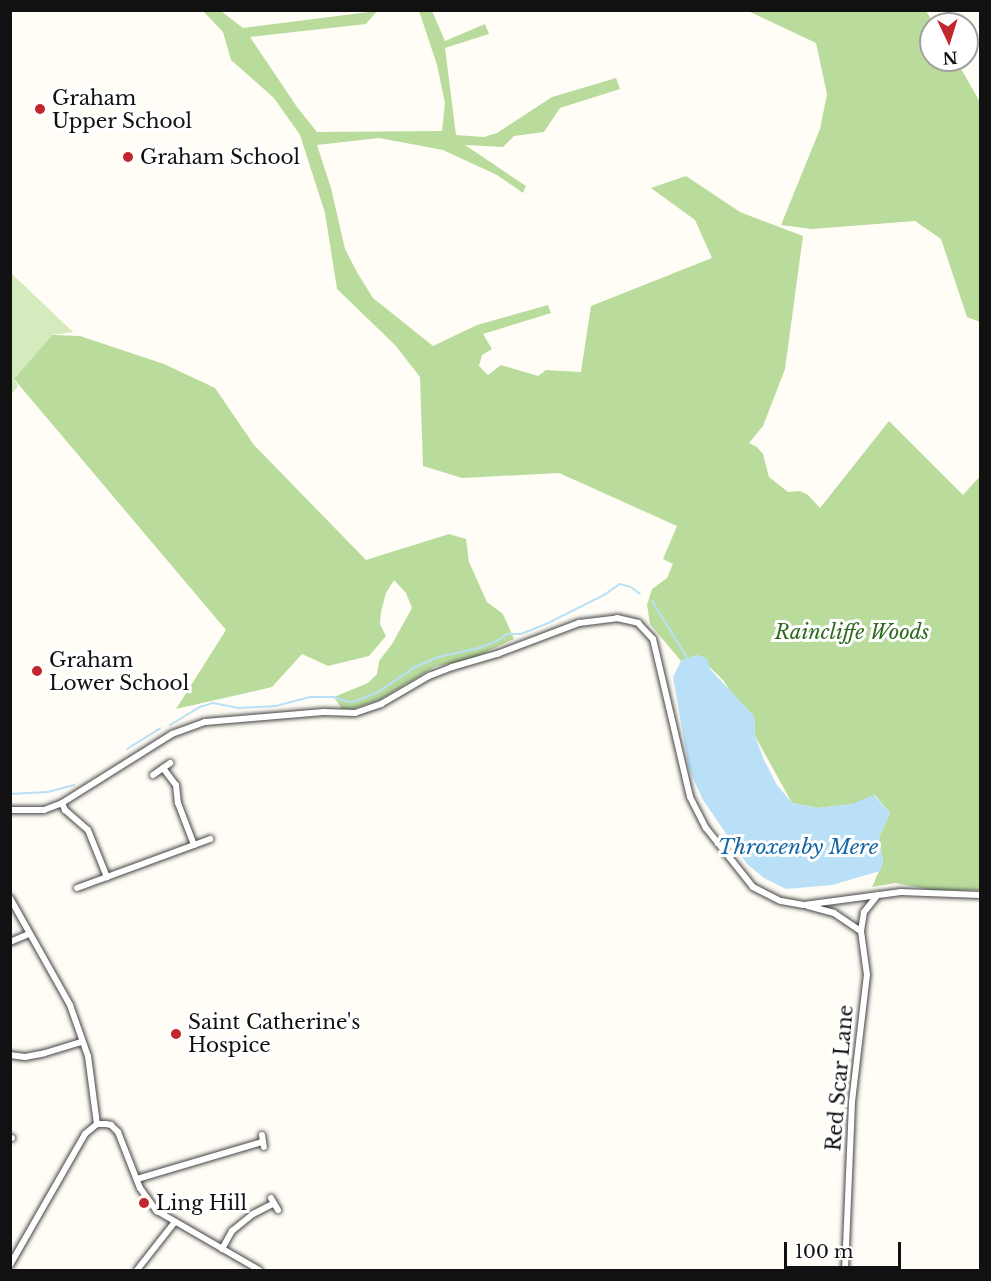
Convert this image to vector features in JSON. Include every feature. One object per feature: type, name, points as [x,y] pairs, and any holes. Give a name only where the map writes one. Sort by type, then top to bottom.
[{"type":"street","points":[[10,810],[44,810],[62,804],[184,728],[223,719],[324,712],[355,713],[381,704],[429,676],[452,667],[497,654],[579,623],[617,618],[638,623],[653,639],[686,785],[706,828],[753,887],[781,901],[834,913],[861,931]]},
{"type":"street","points":[[153,775],[170,763]]},
{"type":"street","points":[[163,768],[176,785],[178,803],[194,845]]},
{"type":"street","points":[[62,804],[65,810],[88,830],[107,877]]},
{"type":"street","points":[[77,888],[210,839]]},
{"type":"street","points":[[804,905],[902,892],[981,895]]},
{"type":"street","name":"Red Scar Lane","points":[[845,1270],[852,1102],[867,975],[861,931],[864,912],[879,895]]},
{"type":"street","points":[[10,898],[70,1005],[91,1072],[97,1124]]},
{"type":"street","points":[[10,942],[29,934]]},
{"type":"street","points":[[10,1055],[25,1057],[82,1042]]},
{"type":"street","points":[[12,1261],[85,1134],[97,1124],[111,1125],[118,1132],[137,1179],[157,1212],[259,1270]]},
{"type":"street","points":[[137,1179],[263,1141]]},
{"type":"street","points":[[222,1249],[232,1231],[253,1214],[272,1201],[278,1210]]},
{"type":"street","points":[[137,1270],[174,1223]]},
{"type":"green space","name":"Raincliffe Woods","points":[[203,11],[221,11],[243,28],[377,11],[366,24],[250,37],[297,107],[317,132],[442,131],[445,103],[437,65],[419,11],[432,11],[445,41],[485,24],[489,34],[445,48],[456,135],[484,137],[497,133],[552,97],[616,78],[620,89],[560,108],[544,132],[514,136],[503,147],[465,145],[526,186],[523,193],[497,175],[443,150],[379,138],[317,145],[331,188],[345,249],[358,274],[373,298],[433,346],[477,325],[548,305],[551,313],[483,334],[492,349],[482,355],[479,366],[488,375],[501,365],[538,376],[546,370],[581,372],[591,306],[712,258],[695,220],[651,188],[686,176],[740,212],[803,236],[785,369],[763,426],[749,443],[763,454],[769,477],[788,492],[800,491],[808,495],[820,508],[889,421],[963,495],[980,476],[980,890],[932,890],[895,883],[872,887],[883,862],[879,837],[890,813],[875,795],[853,804],[818,808],[792,803],[755,736],[754,716],[736,700],[723,680],[697,655],[681,661],[650,624],[647,605],[652,589],[667,578],[673,564],[663,559],[677,526],[559,473],[462,478],[423,466],[420,377],[395,345],[337,289],[325,213],[300,135],[274,98],[231,60],[223,32]]},
{"type":"green space","points":[[748,11],[926,11],[919,12],[919,72],[963,72],[980,102],[980,322],[967,317],[941,239],[915,221],[812,229],[781,225],[820,129],[827,94],[816,43]]},
{"type":"green space","points":[[10,272],[73,332],[52,335],[14,379],[18,386],[11,395]]},
{"type":"green space","points":[[52,335],[80,336],[164,364],[215,388],[254,445],[366,560],[449,534],[466,539],[469,562],[487,602],[503,614],[514,639],[469,660],[436,666],[381,699],[352,709],[342,709],[334,697],[368,683],[377,674],[379,661],[392,644],[412,608],[406,593],[394,580],[386,593],[381,612],[380,624],[386,636],[369,656],[328,666],[302,654],[272,687],[176,709],[226,630],[14,379]]},
{"type":"water","name":"Throxenby Mere","points":[[697,655],[707,658],[710,669],[754,716],[755,736],[764,760],[777,785],[792,803],[818,808],[852,804],[874,795],[890,813],[879,837],[883,862],[880,871],[832,885],[786,889],[764,878],[747,864],[703,800],[689,769],[673,677],[681,661]]},
{"type":"waterway","points":[[170,725],[200,707],[213,703],[239,708],[276,706],[310,697],[333,697],[349,702],[356,701],[378,692],[415,667],[438,657],[479,648],[507,634],[521,634],[604,595],[620,584],[631,587],[640,594]]},
{"type":"waterway","points":[[652,601],[688,659]]},
{"type":"waterway","points":[[127,749],[160,728]]},
{"type":"waterway","points":[[10,794],[48,792],[74,785]]},
{"type":"place","name":"Graham Upper School","points":[[40,109]]},
{"type":"place","name":"Graham School","points":[[128,157]]},
{"type":"place","name":"Graham Lower School","points":[[37,671]]},
{"type":"place","name":"Saint Catherine's Hospice","points":[[176,1034]]},
{"type":"place","name":"Ling Hill","points":[[144,1203]]}]
